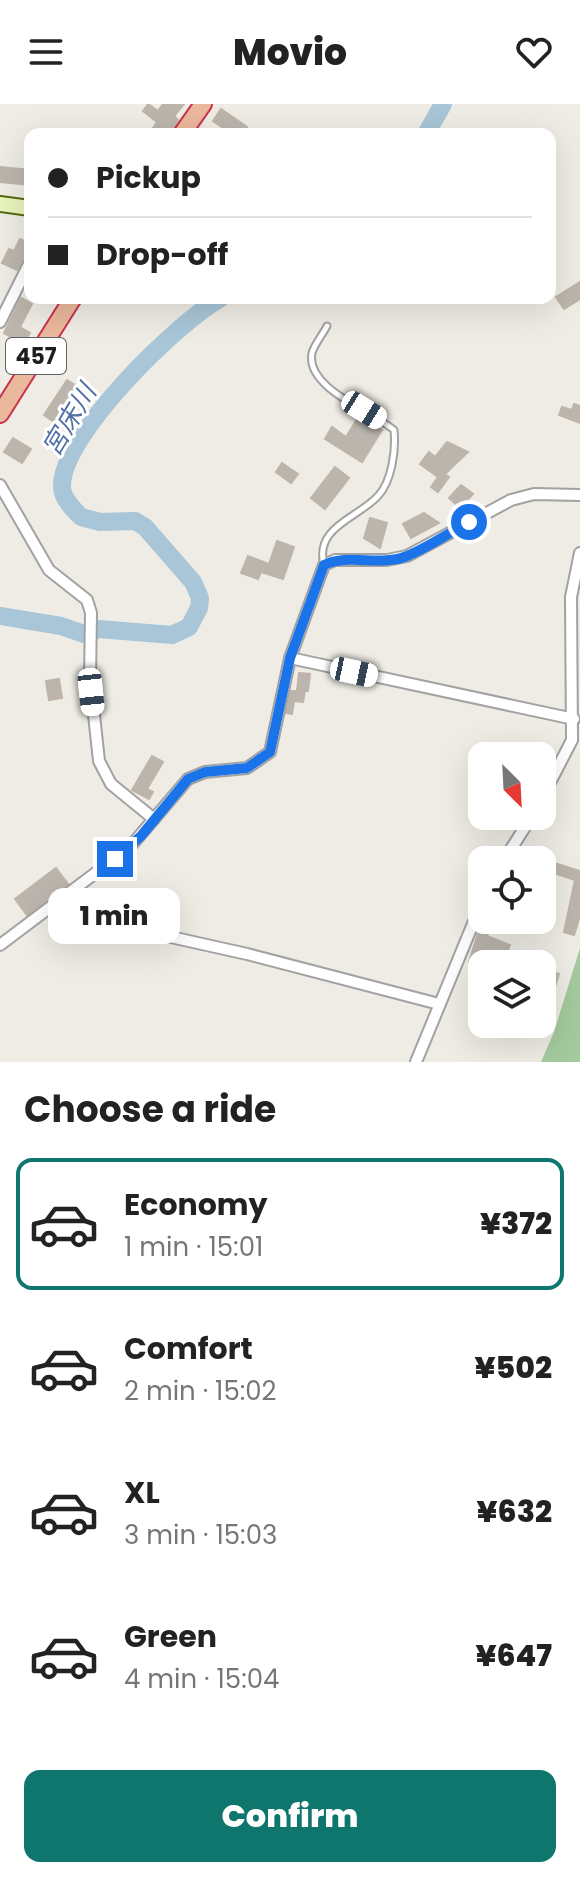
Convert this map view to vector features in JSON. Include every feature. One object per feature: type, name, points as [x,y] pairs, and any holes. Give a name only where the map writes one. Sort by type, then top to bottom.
[{"type":"highway","points":[[186,128],[203,104]]},
{"type":"highway","name":"457","points":[[0,414],[69,304]]},
{"type":"main road","points":[[0,204],[24,207]]},
{"type":"street","points":[[0,322],[24,274]]},
{"type":"street","points":[[0,485],[38,556],[58,579],[83,596],[91,617],[90,665],[99,761],[111,784],[154,819]]},
{"type":"street","points":[[0,945],[130,847],[188,779],[205,772],[247,768],[270,752],[290,658],[324,565],[335,560],[387,560],[407,556],[511,500],[534,494],[580,495]]},
{"type":"street","points":[[556,773],[568,752],[574,719],[571,597],[580,553]]},
{"type":"street","points":[[290,658],[574,719]]},
{"type":"street","points":[[50,910],[247,954],[439,1004]]},
{"type":"street","points":[[416,1062],[469,934]]},
{"type":"lane","points":[[324,565],[324,544],[334,528],[380,494],[387,482],[395,443],[394,430],[322,385],[314,372],[312,353],[327,326]]},
{"type":"green space","points":[[580,948],[580,1062],[541,1062],[551,1038],[556,1038],[556,1026]]},
{"type":"building","points":[[148,104],[158,111],[163,104],[184,104],[174,116],[178,120],[174,128],[153,128],[157,122],[143,111]]},
{"type":"building","points":[[221,109],[247,127],[223,128],[213,121]]},
{"type":"building","points":[[0,167],[24,169],[24,184],[0,182]]},
{"type":"building","points":[[20,239],[24,241],[24,257],[17,270],[2,263],[9,249],[14,251]]},
{"type":"building","points":[[580,282],[580,299],[564,309],[556,297]]},
{"type":"building","points":[[21,298],[24,304],[32,304],[20,327],[30,333],[23,344],[4,333]]},
{"type":"building","points":[[67,380],[80,388],[57,424],[44,415]]},
{"type":"building","points":[[574,404],[580,406],[580,423],[559,415],[562,407],[572,410]]},
{"type":"building","points":[[359,416],[382,430],[362,462],[325,439],[332,427],[346,437]]},
{"type":"building","points":[[13,438],[31,449],[22,463],[4,452]]},
{"type":"building","points":[[447,442],[468,452],[445,474],[449,477],[438,492],[431,487],[438,477],[420,464],[429,452],[435,457]]},
{"type":"building","points":[[282,463],[298,474],[291,483],[276,472]]},
{"type":"building","points":[[335,467],[349,478],[325,509],[311,498]]},
{"type":"building","points":[[461,485],[473,494],[460,508],[449,498]]},
{"type":"building","points":[[424,513],[439,523],[411,538],[403,524]]},
{"type":"building","points":[[370,518],[387,523],[380,548],[364,538]]},
{"type":"building","points":[[277,541],[294,547],[283,579],[261,572],[258,579],[241,573],[248,556],[269,564]]},
{"type":"building","points":[[299,673],[310,674],[308,691],[305,691],[303,702],[294,701],[292,714],[286,713],[291,691],[297,691]]},
{"type":"building","points":[[59,679],[62,698],[49,700],[46,681]]},
{"type":"building","points":[[152,756],[163,762],[147,789],[153,792],[149,799],[132,790]]},
{"type":"building","points":[[556,864],[580,871],[580,916],[574,935],[564,932],[575,880],[556,874]]},
{"type":"building","points":[[56,868],[68,884],[27,915],[15,899]]},
{"type":"building","points":[[478,934],[488,934],[510,945],[508,950],[473,950]]},
{"type":"waterway","name":"宮床川","points":[[429,128],[443,104]]},
{"type":"waterway","name":"宮床川","points":[[0,616],[61,626],[84,634],[99,629],[172,635],[189,627],[199,608],[200,598],[193,582],[145,527],[135,521],[100,522],[81,517],[71,507],[62,487],[67,465],[80,439],[100,411],[152,354],[212,304]]},
{"type":"route","points":[[115,859],[141,836],[188,779],[205,772],[247,768],[270,752],[290,658],[317,577],[324,565],[335,560],[387,560],[407,556],[469,522]]}]
